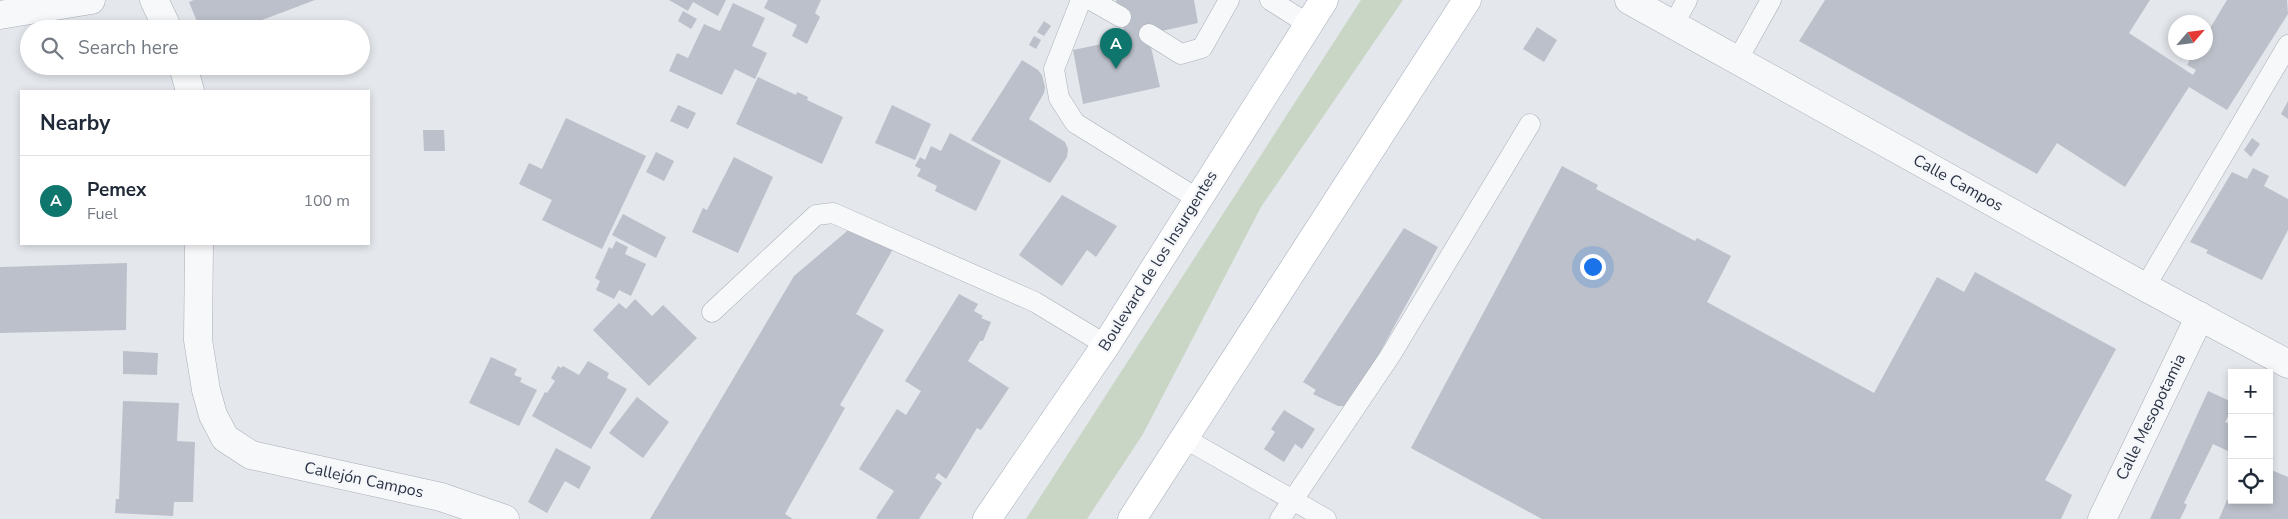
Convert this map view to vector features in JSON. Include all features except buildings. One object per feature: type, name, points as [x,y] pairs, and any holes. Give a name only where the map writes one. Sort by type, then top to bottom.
[{"type":"main road","name":"Boulevard de los Insurgentes","points":[[987,519],[1106,345],[1324,0]]},
{"type":"main road","points":[[1132,519],[1467,0]]},
{"type":"street","points":[[0,16],[91,0]]},
{"type":"street","points":[[154,0],[164,20]]},
{"type":"street","name":"Calle Campos","points":[[1629,0],[2145,287],[2288,364]]},
{"type":"street","points":[[186,75],[190,90]]},
{"type":"street","name":"Callejón Campos","points":[[199,245],[198,340],[211,407],[225,438],[251,455],[441,497],[502,518]]},
{"type":"street","name":"Calle Mesopotamia","points":[[2102,519],[2200,316]]},
{"type":"lane","points":[[1081,0],[1054,69],[1059,98],[1075,123],[1198,199]]},
{"type":"lane","points":[[1092,0],[1121,17]]},
{"type":"lane","points":[[1149,34],[1181,54],[1202,48],[1229,0]]},
{"type":"lane","points":[[1270,0],[1308,24]]},
{"type":"lane","points":[[1673,25],[1687,0]]},
{"type":"lane","points":[[1737,61],[1771,0]]},
{"type":"lane","points":[[2145,287],[2288,45]]},
{"type":"lane","points":[[1280,519],[1390,356],[1530,124]]},
{"type":"lane","points":[[712,312],[816,215],[833,212],[1035,302],[1106,345]]},
{"type":"lane","points":[[1184,438],[1326,519]]},
{"type":"green space","points":[[1361,0],[1403,0],[1261,207],[1143,434],[1087,519],[1026,519]]},
{"type":"place","name":"Pemex","points":[[1116,69]]}]
